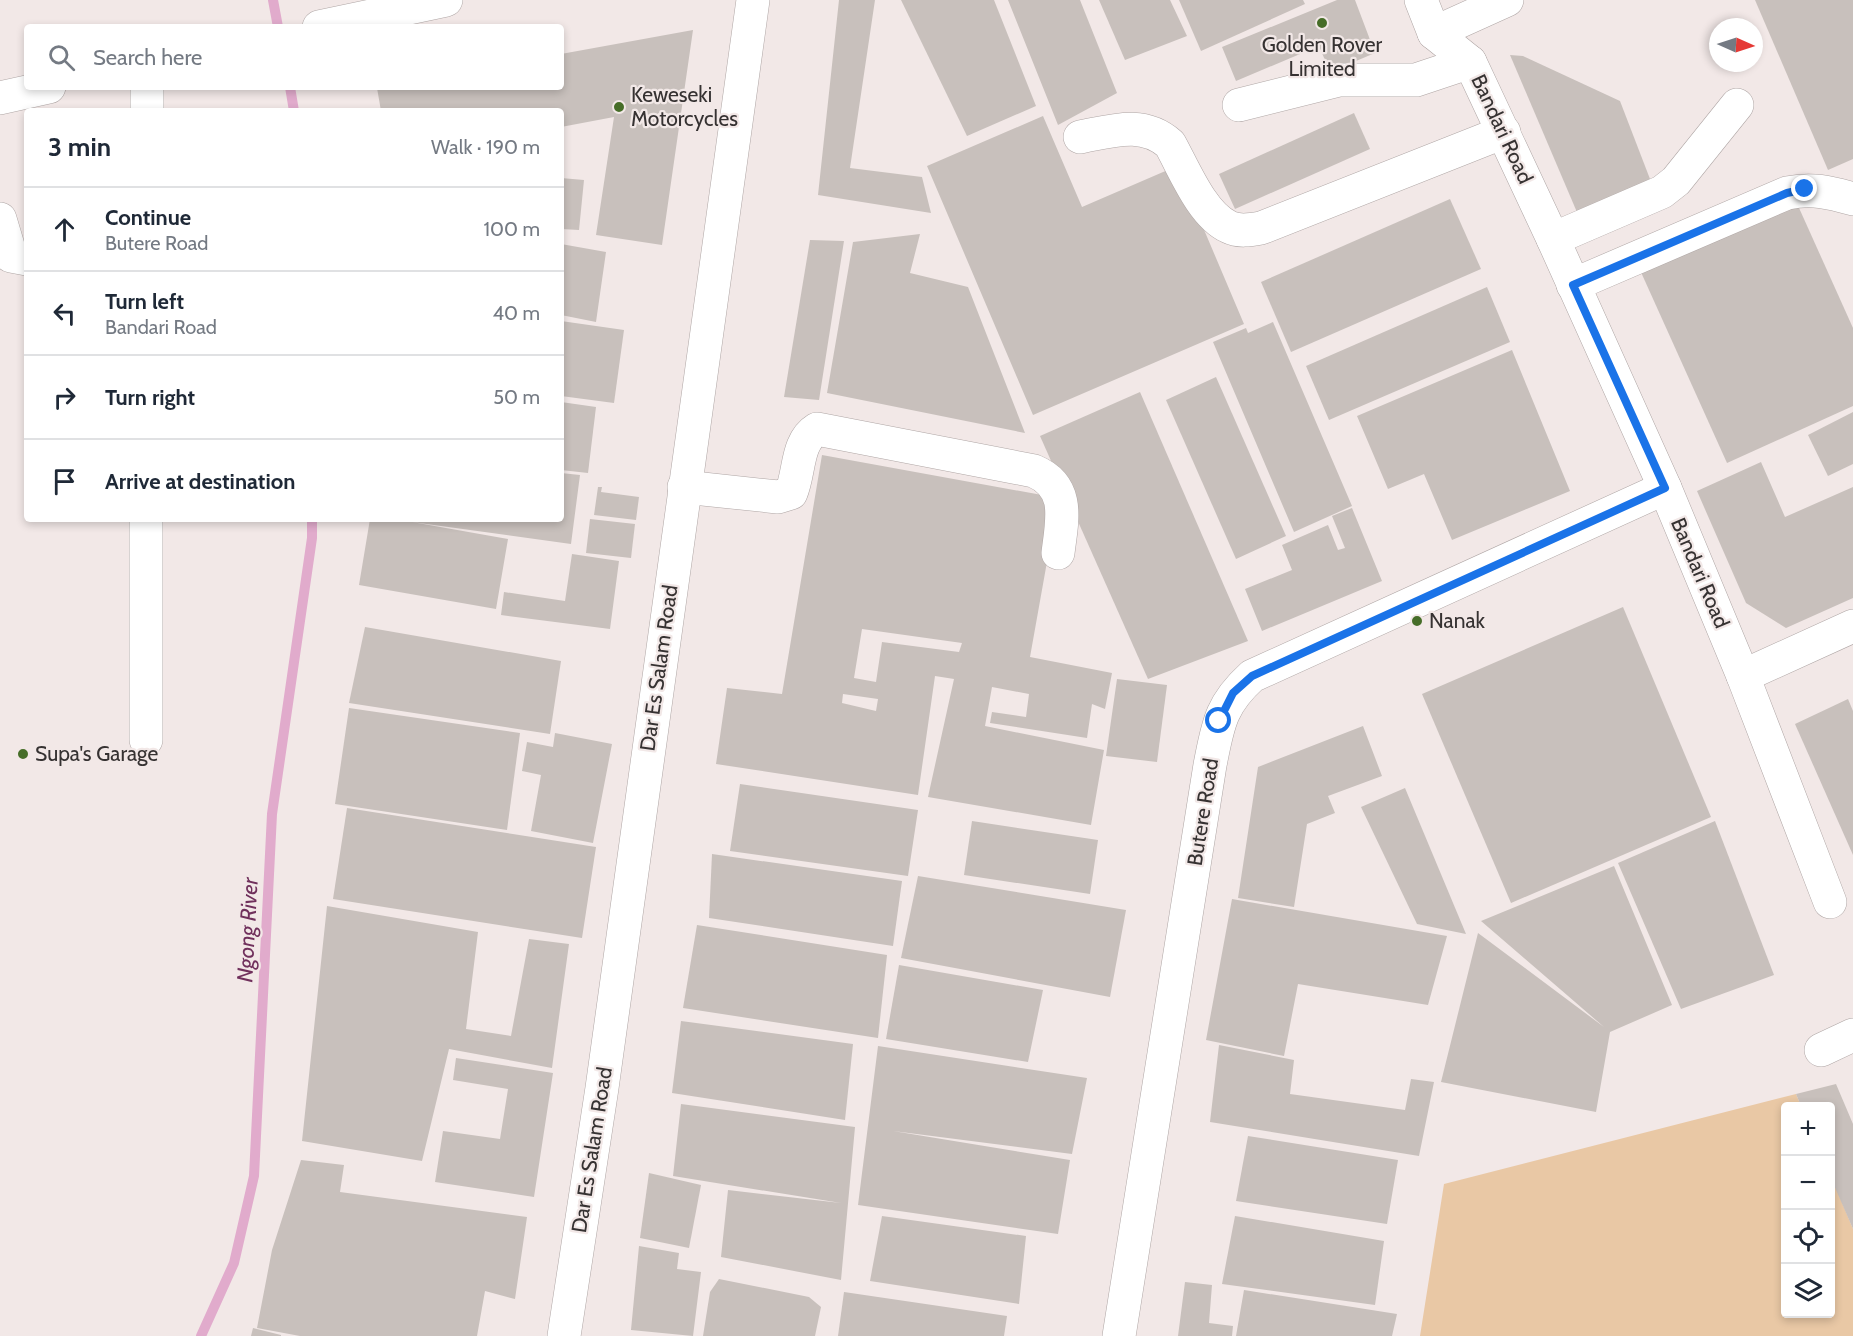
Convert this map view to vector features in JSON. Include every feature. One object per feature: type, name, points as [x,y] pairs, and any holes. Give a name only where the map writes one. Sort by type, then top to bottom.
[{"type":"street","points":[[347,17],[446,0]]},
{"type":"street","name":"Dar Es Salam Road","points":[[564,1336],[602,1088],[753,0]]},
{"type":"street","name":"Bandari Road","points":[[1421,0],[1434,33],[1470,62],[1504,132],[1665,488],[1743,676],[1830,902]]},
{"type":"street","points":[[1434,33],[1507,0]]},
{"type":"street","points":[[1239,105],[1339,80],[1416,80],[1470,62]]},
{"type":"street","points":[[0,98],[36,90]]},
{"type":"street","points":[[147,90],[147,108]]},
{"type":"street","points":[[1552,239],[1662,192],[1676,181],[1737,105]]},
{"type":"street","points":[[1080,137],[1130,128],[1145,129],[1162,137],[1170,144],[1209,214],[1230,229],[1245,231],[1261,228],[1504,132]]},
{"type":"street","points":[[1573,285],[1787,193],[1805,189],[1825,190],[1853,199]]},
{"type":"street","points":[[0,219],[11,256],[24,258]]},
{"type":"street","points":[[684,487],[778,497],[791,493],[796,481],[803,446],[808,435],[817,429],[1034,471],[1046,476],[1054,484],[1063,509],[1058,553]]},
{"type":"street","name":"Butere Road","points":[[1119,1336],[1210,765],[1219,721],[1233,693],[1252,676],[1665,488]]},
{"type":"street","points":[[146,522],[146,740]]},
{"type":"street","points":[[1743,676],[1853,626]]},
{"type":"street","points":[[1821,1050],[1853,1035]]},
{"type":"shaded area","points":[[1796,1094],[1799,1102],[1781,1102],[1781,1318],[1835,1318],[1835,1186],[1853,1229],[1853,1336],[1420,1336],[1444,1184]]},
{"type":"building","points":[[839,0],[875,0],[850,168],[922,177],[931,213],[818,195]]},
{"type":"building","points":[[901,0],[994,0],[1036,106],[967,136]]},
{"type":"building","points":[[1008,0],[1080,0],[1117,93],[1058,125]]},
{"type":"building","points":[[1099,0],[1170,0],[1187,36],[1125,60]]},
{"type":"building","points":[[1179,0],[1303,0],[1305,4],[1201,51]]},
{"type":"building","name":"Golden Rover Limited","points":[[1337,0],[1355,0],[1375,53],[1330,72],[1319,46],[1236,81],[1222,47]]},
{"type":"building","points":[[1755,0],[1853,0],[1853,159],[1828,170]]},
{"type":"building","points":[[693,30],[662,245],[596,235],[614,117],[564,126],[564,108],[380,108],[377,90],[564,90],[564,53]]},
{"type":"building","points":[[1510,55],[1523,56],[1620,101],[1655,192],[1582,224]]},
{"type":"building","points":[[1354,113],[1370,149],[1235,209],[1219,174]]},
{"type":"building","points":[[1043,116],[1082,207],[1177,166],[1244,324],[1033,415],[927,166]]},
{"type":"building","points":[[564,178],[584,180],[579,230],[564,229]]},
{"type":"building","points":[[1450,199],[1481,269],[1291,352],[1261,282]]},
{"type":"building","points":[[1795,199],[1853,328],[1853,406],[1727,463],[1640,270]]},
{"type":"building","points":[[920,234],[910,273],[968,287],[1025,433],[827,393],[853,242]]},
{"type":"building","points":[[810,240],[844,241],[819,400],[784,397]]},
{"type":"building","points":[[564,245],[606,252],[596,322],[564,316]]},
{"type":"building","points":[[1487,287],[1510,342],[1329,420],[1306,366]]},
{"type":"building","points":[[564,321],[624,330],[614,403],[564,396]]},
{"type":"building","points":[[1273,322],[1352,506],[1294,532],[1213,342],[1246,328],[1248,333]]},
{"type":"building","points":[[1512,350],[1570,491],[1452,540],[1424,474],[1388,489],[1357,416]]},
{"type":"building","points":[[1216,377],[1286,536],[1236,559],[1166,400]]},
{"type":"building","points":[[1140,392],[1248,641],[1148,679],[1040,436]]},
{"type":"building","points":[[564,402],[596,407],[588,473],[564,470]]},
{"type":"building","points":[[1853,412],[1853,464],[1828,476],[1808,435]]},
{"type":"building","points":[[822,455],[1042,495],[1055,517],[1030,657],[1112,673],[1105,709],[1092,704],[1087,738],[990,723],[992,712],[1026,717],[1029,694],[992,687],[985,726],[1104,750],[1091,825],[928,797],[954,679],[935,676],[918,795],[716,764],[727,688],[782,694]],"holes":[[[862,629],[962,643],[959,652],[882,642],[876,682],[854,678]],[[843,694],[878,699],[876,711],[842,703]]]},
{"type":"building","points":[[1761,462],[1785,517],[1853,487],[1853,598],[1786,628],[1746,603],[1697,491]]},
{"type":"building","points":[[564,473],[580,475],[571,544],[412,522],[564,522]]},
{"type":"building","points":[[598,487],[602,487],[601,492],[639,497],[636,520],[594,515]]},
{"type":"building","points":[[1352,508],[1382,581],[1262,631],[1245,589],[1292,570],[1282,545],[1328,525],[1338,550],[1345,548],[1332,516]]},
{"type":"building","points":[[590,519],[635,524],[631,558],[586,553]]},
{"type":"building","points":[[370,522],[412,522],[508,539],[496,609],[359,585]]},
{"type":"building","points":[[572,554],[619,561],[610,629],[501,615],[504,592],[565,601]]},
{"type":"building","points":[[1623,607],[1711,817],[1511,903],[1422,694]]},
{"type":"building","points":[[365,627],[561,661],[550,734],[349,703]]},
{"type":"building","points":[[1117,679],[1167,685],[1157,762],[1106,756]]},
{"type":"building","points":[[1848,699],[1853,711],[1853,855],[1795,724]]},
{"type":"building","points":[[349,708],[520,733],[507,830],[335,804]]},
{"type":"building","points":[[1363,726],[1382,776],[1328,796],[1335,813],[1307,824],[1294,907],[1238,898],[1258,767]]},
{"type":"building","points":[[555,733],[612,744],[593,843],[531,831],[541,775],[522,771],[527,742],[553,747]]},
{"type":"building","points":[[740,784],[918,810],[908,876],[730,851]]},
{"type":"building","points":[[1405,788],[1466,934],[1417,924],[1361,807]]},
{"type":"building","points":[[347,808],[596,847],[582,938],[333,899]]},
{"type":"building","points":[[972,821],[1098,840],[1090,894],[964,875]]},
{"type":"building","points":[[1715,821],[1774,975],[1681,1009],[1618,863]]},
{"type":"building","points":[[712,854],[902,881],[893,946],[709,918]]},
{"type":"building","points":[[1614,866],[1672,1005],[1610,1032],[1596,1112],[1441,1082],[1478,933],[1604,1027],[1481,921]]},
{"type":"building","points":[[918,876],[1126,910],[1110,997],[901,958]]},
{"type":"building","points":[[1232,899],[1447,936],[1428,1005],[1298,984],[1284,1056],[1206,1040]]},
{"type":"building","points":[[327,906],[478,932],[466,1029],[511,1036],[529,939],[569,944],[552,1068],[449,1049],[422,1161],[302,1141]]},
{"type":"building","points":[[697,925],[887,955],[878,1038],[683,1008]]},
{"type":"building","points":[[899,965],[1043,990],[1028,1062],[886,1039]]},
{"type":"building","points":[[681,1021],[853,1044],[845,1120],[672,1093]]},
{"type":"building","points":[[1219,1045],[1294,1060],[1290,1094],[1405,1110],[1411,1079],[1434,1082],[1419,1156],[1210,1122]]},
{"type":"building","points":[[878,1046],[1087,1078],[1072,1154],[893,1131],[1070,1160],[1058,1234],[858,1205]]},
{"type":"building","points":[[456,1058],[553,1073],[534,1197],[435,1182],[443,1131],[500,1139],[508,1089],[453,1080]]},
{"type":"building","points":[[1836,1084],[1853,1124],[1853,1229],[1835,1188],[1835,1102],[1799,1102],[1796,1094]]},
{"type":"building","points":[[681,1104],[855,1127],[841,1280],[721,1257],[728,1190],[841,1203],[673,1176]]},
{"type":"building","points":[[1248,1136],[1398,1160],[1387,1224],[1236,1201]]},
{"type":"building","points":[[301,1160],[344,1165],[340,1192],[527,1217],[515,1299],[485,1291],[477,1336],[300,1336],[257,1328],[272,1250]]},
{"type":"building","points":[[649,1173],[701,1185],[689,1248],[640,1238]]},
{"type":"building","points":[[882,1216],[1026,1236],[1019,1304],[870,1281]]},
{"type":"building","points":[[1235,1216],[1384,1241],[1375,1305],[1222,1284]]},
{"type":"building","points":[[639,1246],[679,1253],[677,1269],[701,1272],[693,1336],[631,1330]]},
{"type":"building","points":[[719,1279],[809,1297],[821,1307],[815,1336],[703,1336],[710,1292]]},
{"type":"building","points":[[1185,1282],[1212,1285],[1209,1323],[1233,1326],[1232,1336],[1178,1336]]},
{"type":"building","points":[[1244,1290],[1397,1314],[1392,1336],[1236,1336]]},
{"type":"building","points":[[844,1292],[1007,1316],[1004,1336],[838,1336]]},
{"type":"building","points":[[253,1328],[281,1335],[281,1336],[251,1336]]},
{"type":"waterway","name":"Ngong River","points":[[273,0],[277,24]]},
{"type":"waterway","name":"Ngong River","points":[[290,90],[294,108]]},
{"type":"waterway","name":"Ngong River","points":[[201,1336],[234,1263],[254,1176],[272,814],[312,538],[312,522]]},
{"type":"place","name":"Golden Rover Limited","points":[[1322,23]]},
{"type":"place","name":"Keweseki Motorcycles","points":[[619,107]]},
{"type":"place","name":"Nanak","points":[[1417,621]]},
{"type":"place","name":"Supa's Garage","points":[[23,754]]},
{"type":"route","points":[[1219,721],[1233,693],[1252,676],[1665,488],[1573,285],[1787,193],[1805,189]]}]
